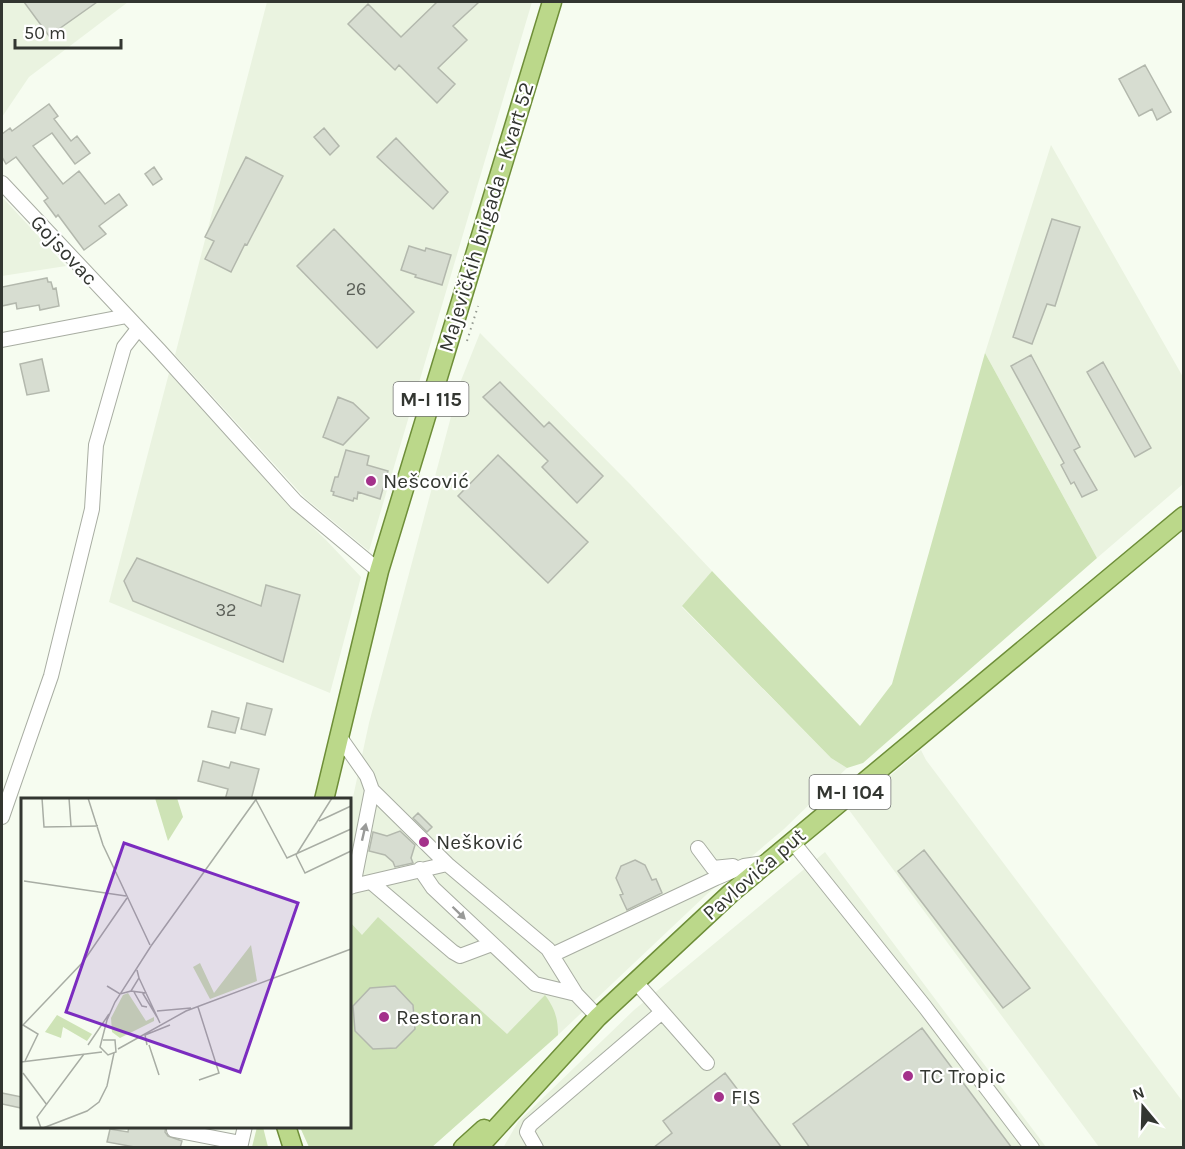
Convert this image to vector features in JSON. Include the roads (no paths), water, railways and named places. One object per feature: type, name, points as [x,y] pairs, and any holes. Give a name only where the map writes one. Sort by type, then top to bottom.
[{"type":"main road","name":"Majevičkih brigada - Kvart 52","points":[[324,798],[379,571],[552,2]]},
{"type":"main road","name":"Pavlovića put","points":[[533,1086],[635,981],[765,863],[1184,516]]},
{"type":"main road","name":"M-I 104","points":[[463,1148],[533,1086]]},
{"type":"main road","name":"M-I 104","points":[[478,1148],[533,1086]]},
{"type":"main road","points":[[274,1128],[279,1148]]},
{"type":"main road","points":[[287,1128],[293,1148]]},
{"type":"street","name":"Gojsovac","points":[[2,183],[138,329]]},
{"type":"street","points":[[2,340],[127,316]]},
{"type":"street","points":[[2,817],[51,676],[92,509],[96,445],[124,347],[138,329],[296,502],[379,571]]},
{"type":"street","points":[[339,736],[367,776],[372,790],[447,864],[548,949],[576,994],[598,1017]]},
{"type":"street","points":[[372,790],[351,886],[447,864]]},
{"type":"street","points":[[792,841],[925,1007],[1032,1148]]},
{"type":"street","points":[[699,848],[713,868],[765,863]]},
{"type":"street","points":[[552,955],[744,866]]},
{"type":"street","points":[[420,869],[433,888],[536,984],[576,994]]},
{"type":"street","points":[[372,883],[460,956],[492,944]]},
{"type":"street","points":[[635,981],[707,1063]]},
{"type":"street","points":[[536,1148],[527,1132],[530,1125],[662,1012]]},
{"type":"street","points":[[174,1130],[241,1145],[245,1128]]},
{"type":"place","name":"Nešcović","points":[[371,481]]},
{"type":"place","name":"Nešković","points":[[424,842]]},
{"type":"place","name":"Restoran","points":[[384,1017]]},
{"type":"place","name":"TC Tropic","points":[[908,1076]]},
{"type":"place","name":"FIS","points":[[719,1097]]}]
